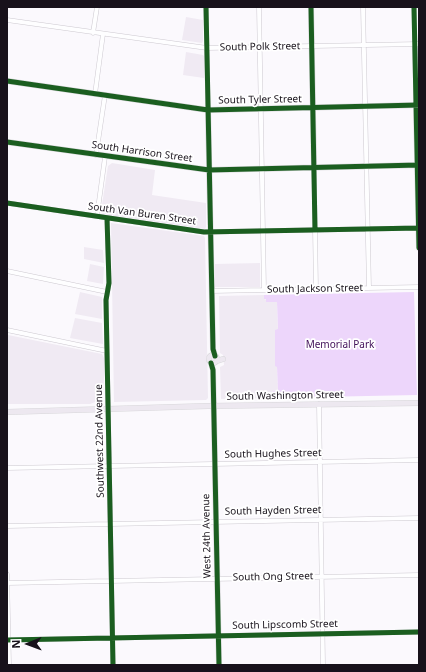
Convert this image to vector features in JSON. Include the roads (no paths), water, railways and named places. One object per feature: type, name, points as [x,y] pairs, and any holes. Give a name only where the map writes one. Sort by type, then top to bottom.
[{"type":"main road","points":[[312,7],[314,168]]},
{"type":"main road","name":"South Tyler Street","points":[[7,81],[208,110],[418,105]]},
{"type":"main road","points":[[418,105],[419,248]]},
{"type":"main road","name":"West 24th Avenue","points":[[208,110],[214,359],[216,579],[219,665]]},
{"type":"main road","name":"South Harrison Street","points":[[7,142],[106,157],[209,170],[418,165]]},
{"type":"main road","name":"South Washington Street","points":[[7,412],[214,406],[419,403]]},
{"type":"street","points":[[93,32],[97,7]]},
{"type":"street","points":[[206,7],[208,110]]},
{"type":"street","points":[[259,7],[264,290]]},
{"type":"street","points":[[363,7],[369,288]]},
{"type":"street","points":[[414,7],[417,44],[418,105]]},
{"type":"street","name":"South Polk Street","points":[[7,20],[207,48],[417,44]]},
{"type":"street","points":[[95,94],[103,34]]},
{"type":"street","points":[[96,155],[105,95]]},
{"type":"street","points":[[97,216],[106,157]]},
{"type":"street","points":[[314,168],[316,289]]},
{"type":"street","name":"South Van Buren Street","points":[[7,203],[211,232],[419,228]]},
{"type":"street","name":"Southwest 22nd Avenue","points":[[107,218],[109,283],[106,300],[114,665]]},
{"type":"street","points":[[7,271],[107,292]]},
{"type":"street","name":"South Jackson Street","points":[[212,291],[419,287]]},
{"type":"street","points":[[7,330],[107,351]]},
{"type":"street","points":[[318,404],[323,665]]},
{"type":"street","name":"South Hughes Street","points":[[7,468],[419,460]]},
{"type":"street","name":"South Hayden Street","points":[[7,526],[419,518]]},
{"type":"street","points":[[7,574],[9,665]]},
{"type":"street","name":"South Ong Street","points":[[7,583],[419,575]]},
{"type":"street","name":"South Lipscomb Street","points":[[8,640],[419,632]]},
{"type":"park label","name":"Memorial Park","points":[[340,345]]}]
